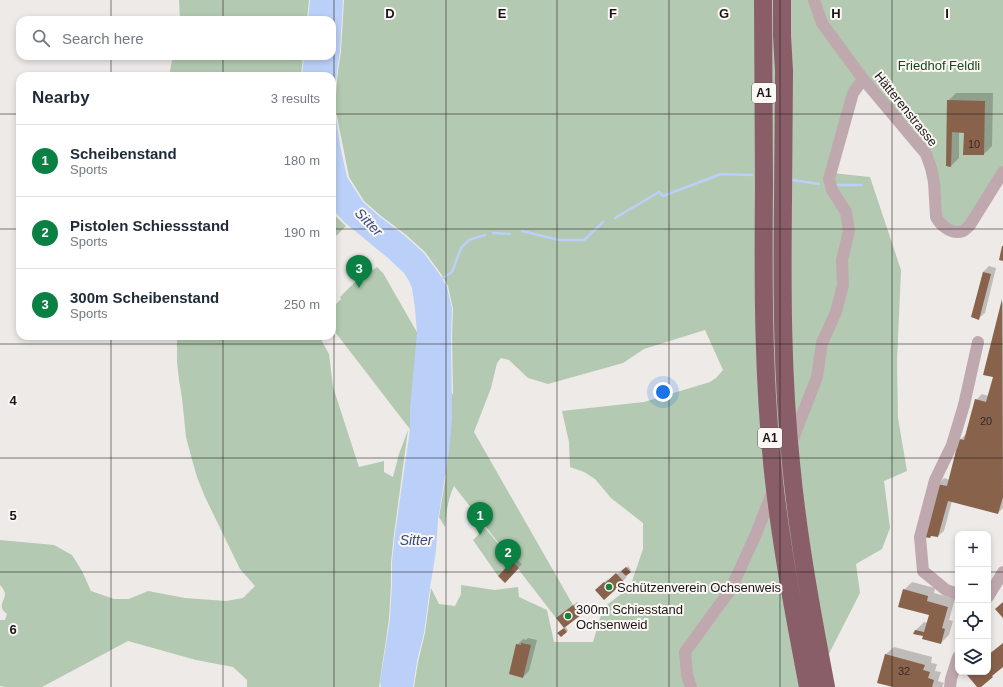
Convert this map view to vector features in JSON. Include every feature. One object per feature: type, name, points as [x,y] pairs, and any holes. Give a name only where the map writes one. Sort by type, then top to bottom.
[{"type":"highway","name":"A1","points":[[763,0],[765,352],[771,452],[784,553],[808,687]]},
{"type":"highway","name":"A1","points":[[782,0],[784,71],[782,281],[785,394],[793,485],[803,559],[826,687]]},
{"type":"highway","name":"A1","points":[[784,71],[789,32],[789,0]]},
{"type":"street","name":"Hätterenstrasse","points":[[814,0],[822,23],[863,79],[926,154],[934,182],[936,218],[938,222],[947,229],[957,232],[962,231],[970,225],[1003,172]]},
{"type":"street","points":[[691,687],[685,652],[731,588],[756,534],[817,377],[822,342],[836,312],[843,285],[842,260],[849,231],[846,212],[832,190],[830,179],[853,93],[863,79]]},
{"type":"street","points":[[955,593],[946,590],[923,571],[920,537],[935,480],[952,445],[962,411],[978,342]]},
{"type":"street","points":[[991,592],[1003,572]]},
{"type":"street","points":[[950,687],[955,666]]},
{"type":"green space","points":[[179,0],[309,0],[307,16],[180,16]]},
{"type":"green space","name":"Friedhof Feldli","points":[[344,0],[1003,0],[1003,166],[966,224],[959,228],[941,220],[936,176],[863,73],[832,173],[870,177],[901,270],[897,361],[898,418],[907,471],[884,481],[890,528],[882,549],[856,564],[860,593],[812,687],[414,687],[425,633],[431,588],[439,604],[455,606],[461,594],[461,585],[495,590],[518,587],[519,597],[547,610],[554,642],[593,642],[603,608],[630,587],[643,549],[643,523],[611,498],[595,479],[584,472],[570,467],[569,442],[562,411],[644,402],[710,382],[723,370],[705,330],[644,349],[623,363],[548,384],[528,378],[509,360],[501,358],[497,363],[491,388],[474,432],[573,605],[556,618],[512,561],[498,576],[473,540],[485,528],[511,559],[454,486],[450,496],[445,527],[439,517],[446,476],[336,333],[336,304],[341,299],[340,297],[362,275],[365,278],[371,273],[368,270],[371,267],[373,270],[377,267],[383,273],[453,395],[453,309],[448,286],[425,252],[364,201],[349,177],[336,111],[338,70],[341,52]]},
{"type":"green space","points":[[172,60],[303,60],[301,72],[170,72]]},
{"type":"green space","points":[[336,217],[346,226],[336,236]]},
{"type":"green space","points":[[177,340],[321,340],[329,354],[333,387],[359,467],[384,461],[384,472],[393,477],[399,454],[408,430],[391,562],[389,619],[379,687],[247,687],[247,680],[233,667],[196,660],[128,641],[42,687],[0,686],[0,620],[5,620],[7,614],[2,608],[5,592],[0,585],[0,540],[54,545],[72,555],[82,571],[91,591],[114,599],[129,599],[148,591],[185,598],[226,601],[243,598],[255,586],[240,569],[205,497],[197,477],[186,437],[177,362]]},
{"type":"water","name":"Sitter","points":[[310,0],[343,0],[340,52],[336,82],[336,72],[302,72],[304,60],[336,60],[336,16],[308,16]]},
{"type":"water","name":"Sitter","points":[[336,119],[347,177],[363,202],[424,253],[447,287],[452,309],[452,419],[449,452],[438,520],[436,551],[424,633],[417,661],[413,687],[381,687],[380,682],[390,619],[392,562],[395,534],[410,429],[410,408],[417,333],[412,288],[404,273],[344,222],[336,213]]},
{"type":"building","points":[[947,100],[985,101],[984,155],[963,155],[964,133],[952,132],[951,167],[946,166]]},
{"type":"building","points":[[1003,246],[1003,261],[999,260]]},
{"type":"building","points":[[983,272],[991,274],[979,320],[971,317]]},
{"type":"building","points":[[1002,299],[1003,497],[998,514],[948,501],[938,537],[924,537],[937,484],[947,486],[959,439],[964,440],[975,399],[986,402],[993,377],[983,375]]},
{"type":"building","points":[[512,561],[519,568],[505,583],[498,576]]},
{"type":"building","points":[[626,567],[631,572],[626,576],[621,571]]},
{"type":"building","name":"Schützenverein Ochsenweis","points":[[616,573],[624,582],[604,600],[595,590]]},
{"type":"building","points":[[903,589],[928,596],[927,601],[948,607],[942,628],[945,629],[941,644],[922,639],[923,636],[913,634],[915,630],[924,632],[929,615],[898,607]]},
{"type":"building","points":[[1003,602],[1003,618],[995,609]]},
{"type":"building","name":"300m Schiesstand Ochsenweid","points":[[573,605],[581,615],[564,628],[556,618]]},
{"type":"building","points":[[564,628],[567,632],[561,637],[557,633]]},
{"type":"building","points":[[521,643],[531,645],[523,678],[509,674],[516,644],[521,645]]},
{"type":"building","points":[[1003,643],[1003,667],[981,687],[977,687],[967,675],[991,675],[991,653]]},
{"type":"building","points":[[885,654],[925,665],[923,670],[930,672],[928,678],[934,680],[932,687],[893,687],[877,683]]},
{"type":"waterway","points":[[615,218],[659,192],[663,196],[721,174],[752,175]]},
{"type":"waterway","points":[[793,180],[819,184]]},
{"type":"waterway","points":[[835,185],[861,185]]},
{"type":"waterway","points":[[522,231],[559,240],[584,240],[603,222]]},
{"type":"waterway","points":[[493,233],[510,234]]},
{"type":"waterway","points":[[441,279],[452,272],[461,248],[469,240],[485,235]]},
{"type":"place","name":"300m Scheibenstand","points":[[359,288]]},
{"type":"place","name":"Scheibenstand","points":[[480,535]]},
{"type":"place","name":"Pistolen Schiessstand","points":[[508,572]]},
{"type":"place","name":"Schützenverein Ochsenweis","points":[[609,587]]},
{"type":"place","name":"300m Schiesstand Ochsenweid","points":[[568,616]]}]
